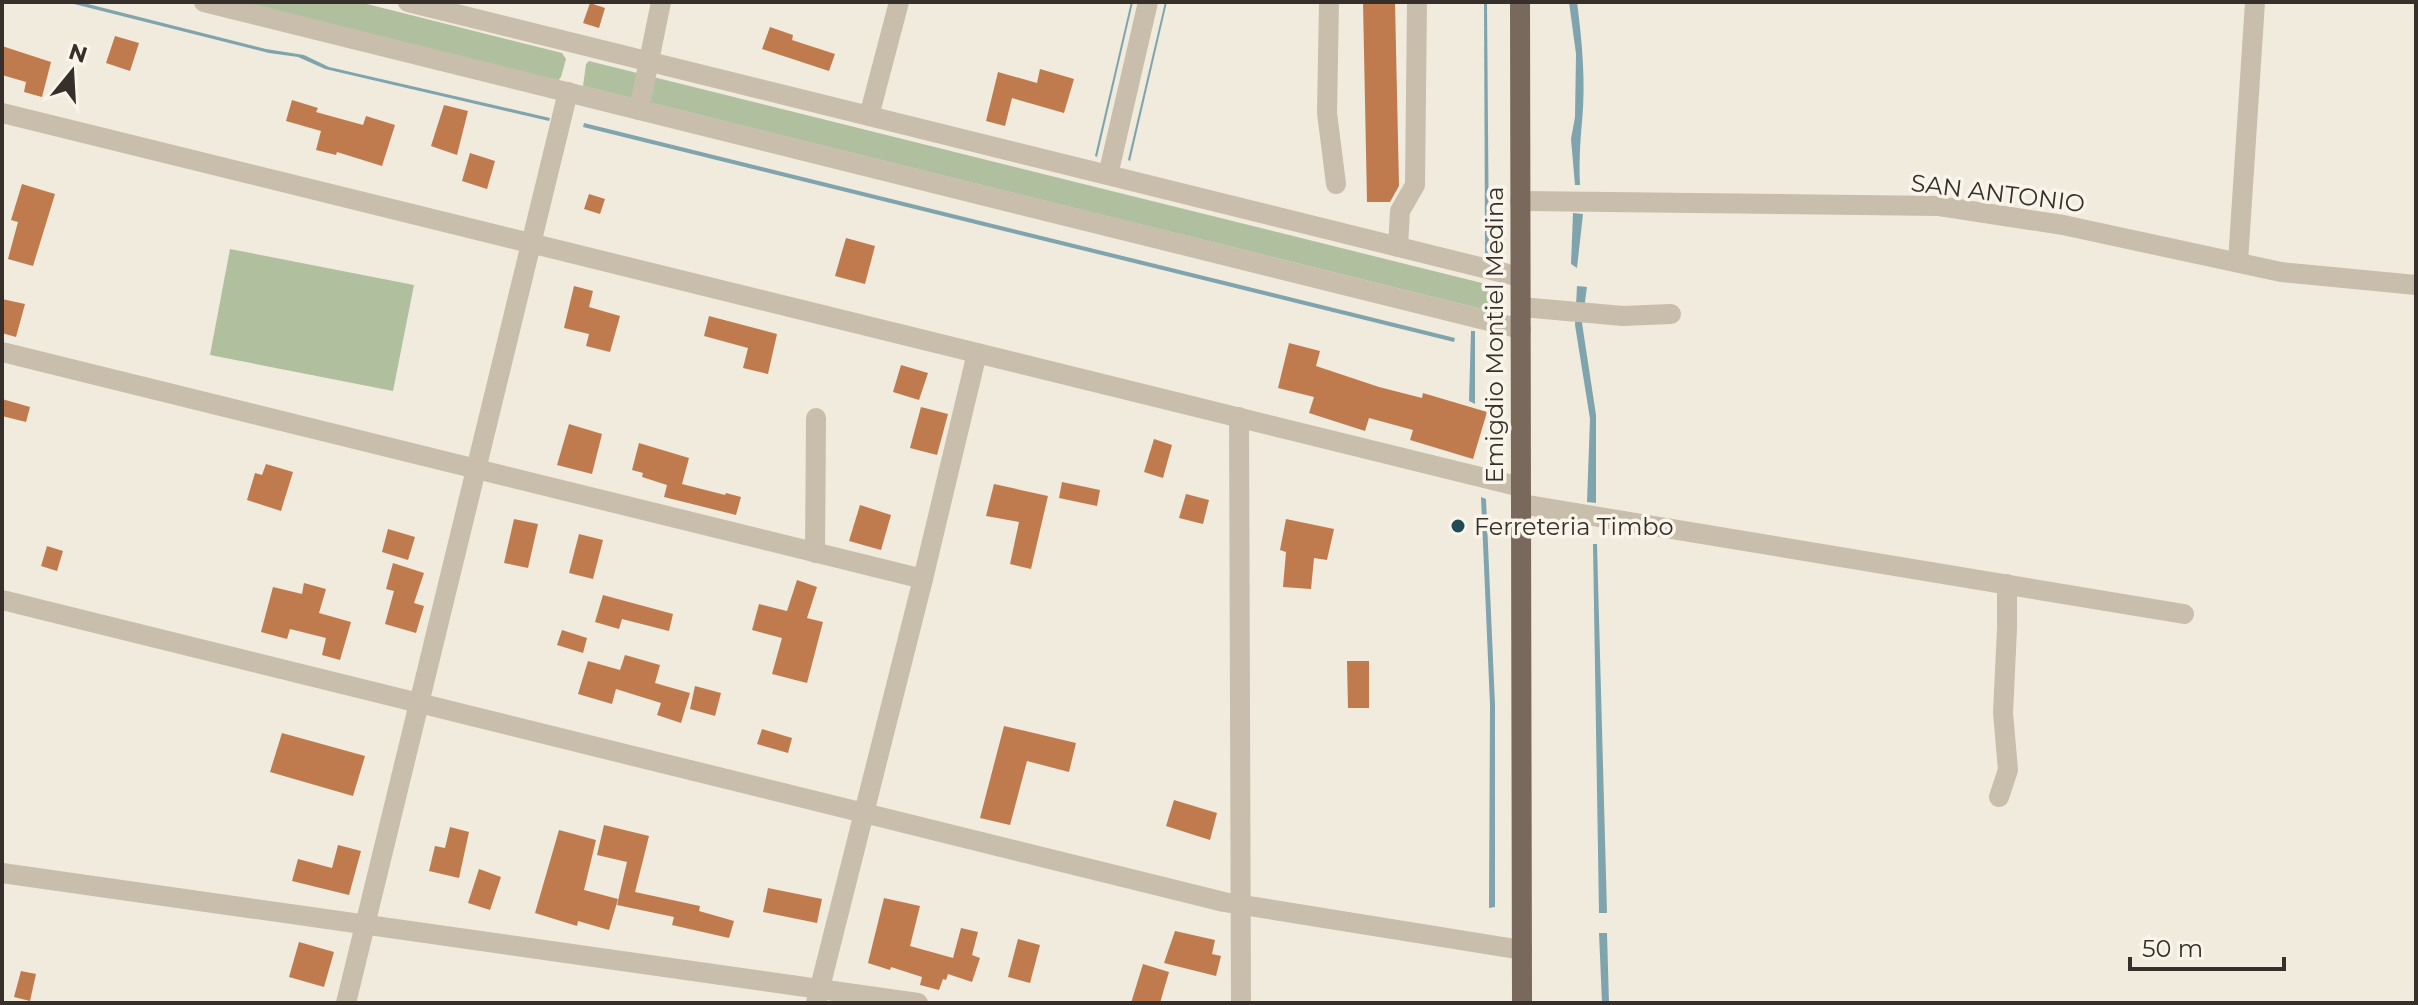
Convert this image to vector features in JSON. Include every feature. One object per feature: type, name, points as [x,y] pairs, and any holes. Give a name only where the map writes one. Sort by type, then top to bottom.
[{"type":"main road","name":"Emigdio Montiel Medina","points":[[1520,2],[1522,1003]]},
{"type":"street","points":[[204,2],[1521,329]]},
{"type":"street","points":[[409,2],[1520,277]]},
{"type":"street","points":[[639,110],[661,2]]},
{"type":"street","points":[[869,116],[899,2]]},
{"type":"street","points":[[1108,175],[1148,2]]},
{"type":"street","points":[[1329,2],[1327,113],[1336,184]]},
{"type":"street","points":[[1398,247],[1400,211],[1415,185],[1417,2]]},
{"type":"street","points":[[2238,262],[2255,2]]},
{"type":"street","points":[[346,1003],[568,92]]},
{"type":"street","points":[[2,113],[1239,417],[1521,496],[2184,614]]},
{"type":"street","name":"SAN ANTONIO","points":[[1520,201],[1939,206],[2063,225],[2281,272],[2416,285]]},
{"type":"street","points":[[1521,307],[1623,316],[1671,314]]},
{"type":"street","points":[[2,352],[923,579]]},
{"type":"street","points":[[818,996],[977,353]]},
{"type":"street","points":[[1239,417],[1241,1003]]},
{"type":"street","points":[[815,553],[816,418]]},
{"type":"street","points":[[1999,797],[2008,770],[2003,713],[2007,584]]},
{"type":"street","points":[[2,600],[1240,905],[1522,950]]},
{"type":"street","points":[[2,873],[365,924],[818,996],[918,1003]]},
{"type":"green space","points":[[238,2],[359,2],[562,53],[566,59],[558,81]]},
{"type":"green space","points":[[589,61],[1494,286],[1501,294],[1500,310],[1498,313],[583,86]]},
{"type":"green space","points":[[230,249],[414,285],[393,391],[210,355]]},
{"type":"water","points":[[66,2],[80,2],[266,49],[304,55],[329,67],[550,118],[549,121],[325,69],[298,57],[269,53]]},
{"type":"water","points":[[1133,2],[1097,157],[1095,156]]},
{"type":"water","points":[[1167,2],[1130,161],[1128,160]]},
{"type":"water","points":[[1484,2],[1487,2],[1489,254],[1485,253]]},
{"type":"water","points":[[1569,2],[1577,2],[1583,62],[1580,185],[1575,185],[1571,139],[1575,117],[1576,54]]},
{"type":"water","points":[[584,123],[1455,338],[1454,342],[583,127]]},
{"type":"water","points":[[1573,213],[1583,214],[1577,268],[1571,264]]},
{"type":"water","points":[[1577,286],[1587,287],[1582,323],[1596,415],[1596,503],[1587,502],[1590,419],[1575,325]]},
{"type":"water","points":[[1471,331],[1475,331],[1475,404],[1469,401]]},
{"type":"water","points":[[1481,497],[1486,499],[1495,705],[1495,907],[1489,908],[1490,705]]},
{"type":"water","points":[[1593,544],[1597,544],[1607,913],[1599,913]]},
{"type":"water","points":[[1599,933],[1607,933],[1609,1003],[1602,1003]]},
{"type":"building","points":[[1363,2],[1395,2],[1399,186],[1390,202],[1367,202]]},
{"type":"building","points":[[590,3],[605,8],[599,28],[583,23]]},
{"type":"building","points":[[770,27],[793,35],[792,40],[835,54],[829,71],[762,49]]},
{"type":"building","points":[[115,36],[139,43],[130,71],[106,63]]},
{"type":"building","points":[[2,46],[51,62],[42,97],[24,92],[26,82],[2,75]]},
{"type":"building","points":[[1040,69],[1074,79],[1064,113],[1012,98],[1005,126],[986,121],[998,72],[1037,83]]},
{"type":"building","points":[[292,100],[318,108],[316,112],[363,125],[366,116],[395,125],[382,166],[337,152],[336,155],[316,150],[321,131],[286,121]]},
{"type":"building","points":[[444,105],[468,111],[457,155],[431,146]]},
{"type":"building","points":[[470,153],[495,161],[487,189],[462,181]]},
{"type":"building","points":[[22,184],[55,194],[33,266],[8,259],[18,222],[11,220]]},
{"type":"building","points":[[589,194],[605,199],[600,214],[584,209]]},
{"type":"building","points":[[846,238],[875,246],[865,284],[835,276]]},
{"type":"building","points":[[574,286],[593,291],[589,307],[620,316],[610,352],[586,346],[589,334],[564,328]]},
{"type":"building","points":[[2,299],[25,304],[16,337],[2,333]]},
{"type":"building","points":[[709,316],[777,334],[768,374],[743,368],[748,348],[704,336]]},
{"type":"building","points":[[1289,343],[1320,351],[1316,366],[1379,387],[1422,398],[1423,393],[1487,412],[1473,459],[1410,440],[1413,430],[1369,418],[1365,431],[1309,413],[1314,397],[1278,388]]},
{"type":"building","points":[[901,365],[928,373],[919,400],[893,392]]},
{"type":"building","points":[[2,399],[30,407],[26,422],[2,416]]},
{"type":"building","points":[[921,407],[948,414],[937,455],[910,448]]},
{"type":"building","points":[[569,424],[602,434],[592,474],[557,465]]},
{"type":"building","points":[[1154,439],[1172,445],[1163,478],[1144,472]]},
{"type":"building","points":[[639,443],[689,458],[682,484],[741,497],[736,515],[664,497],[667,485],[642,477],[643,473],[632,470]]},
{"type":"building","points":[[266,464],[293,472],[281,511],[247,500],[255,473],[262,475]]},
{"type":"building","points":[[1062,482],[1100,490],[1097,506],[1059,498]]},
{"type":"building","points":[[994,484],[1048,496],[1031,569],[1010,564],[1019,522],[986,516]]},
{"type":"building","points":[[1186,494],[1209,500],[1203,524],[1179,518]]},
{"type":"building","points":[[860,505],[891,515],[881,550],[849,541]]},
{"type":"building","points":[[514,519],[538,524],[528,568],[504,563]]},
{"type":"building","points":[[1286,519],[1334,529],[1327,560],[1314,558],[1311,589],[1283,587],[1286,552],[1280,550]]},
{"type":"building","points":[[388,529],[415,537],[408,560],[382,552]]},
{"type":"building","points":[[579,534],[603,540],[593,579],[569,573]]},
{"type":"building","points":[[47,546],[63,551],[57,571],[41,566]]},
{"type":"building","points":[[393,563],[424,573],[414,603],[424,606],[416,633],[385,624],[394,591],[386,589]]},
{"type":"building","points":[[797,580],[817,587],[807,618],[823,622],[807,683],[772,674],[782,638],[752,630],[759,604],[787,611]]},
{"type":"building","points":[[304,583],[326,589],[319,613],[351,622],[340,660],[322,655],[326,638],[290,629],[287,639],[261,632],[273,587],[302,594]]},
{"type":"building","points":[[603,595],[673,614],[669,631],[622,619],[619,629],[595,622]]},
{"type":"building","points":[[562,630],[587,638],[583,653],[557,645]]},
{"type":"building","points":[[625,655],[660,665],[655,683],[690,693],[681,723],[657,715],[661,703],[616,689],[612,704],[578,694],[588,661],[620,670]]},
{"type":"building","points":[[1347,661],[1369,661],[1369,708],[1348,708]]},
{"type":"building","points":[[695,686],[721,693],[715,716],[690,709]]},
{"type":"building","points":[[1004,726],[1076,743],[1069,772],[1027,761],[1010,825],[980,818]]},
{"type":"building","points":[[762,729],[792,738],[788,753],[757,744]]},
{"type":"building","points":[[282,733],[365,756],[353,796],[270,772]]},
{"type":"building","points":[[1174,800],[1217,813],[1210,840],[1166,826]]},
{"type":"building","points":[[604,825],[649,836],[635,892],[700,906],[699,911],[734,921],[729,938],[672,925],[674,917],[617,905],[627,862],[597,855]]},
{"type":"building","points":[[450,827],[469,832],[459,878],[429,871],[435,846],[445,848]]},
{"type":"building","points":[[559,830],[596,840],[584,890],[618,899],[609,930],[578,921],[577,926],[535,913]]},
{"type":"building","points":[[338,845],[361,851],[349,895],[292,881],[298,859],[332,868]]},
{"type":"building","points":[[479,869],[501,877],[490,910],[468,903]]},
{"type":"building","points":[[768,888],[822,899],[817,923],[763,912]]},
{"type":"building","points":[[884,898],[920,906],[910,946],[953,958],[961,928],[978,932],[972,955],[980,958],[972,982],[948,974],[939,990],[920,985],[922,977],[868,963]]},
{"type":"building","points":[[1175,931],[1215,940],[1212,954],[1221,956],[1216,976],[1164,963]]},
{"type":"building","points":[[1018,939],[1040,945],[1030,983],[1008,977]]},
{"type":"building","points":[[299,942],[334,952],[324,987],[289,977]]},
{"type":"building","points":[[1143,964],[1169,972],[1160,1003],[1131,1003]]},
{"type":"building","points":[[21,971],[36,974],[30,1001],[14,997]]},
{"type":"place","name":"Ferreteria Timbo","points":[[1458,526]]}]
